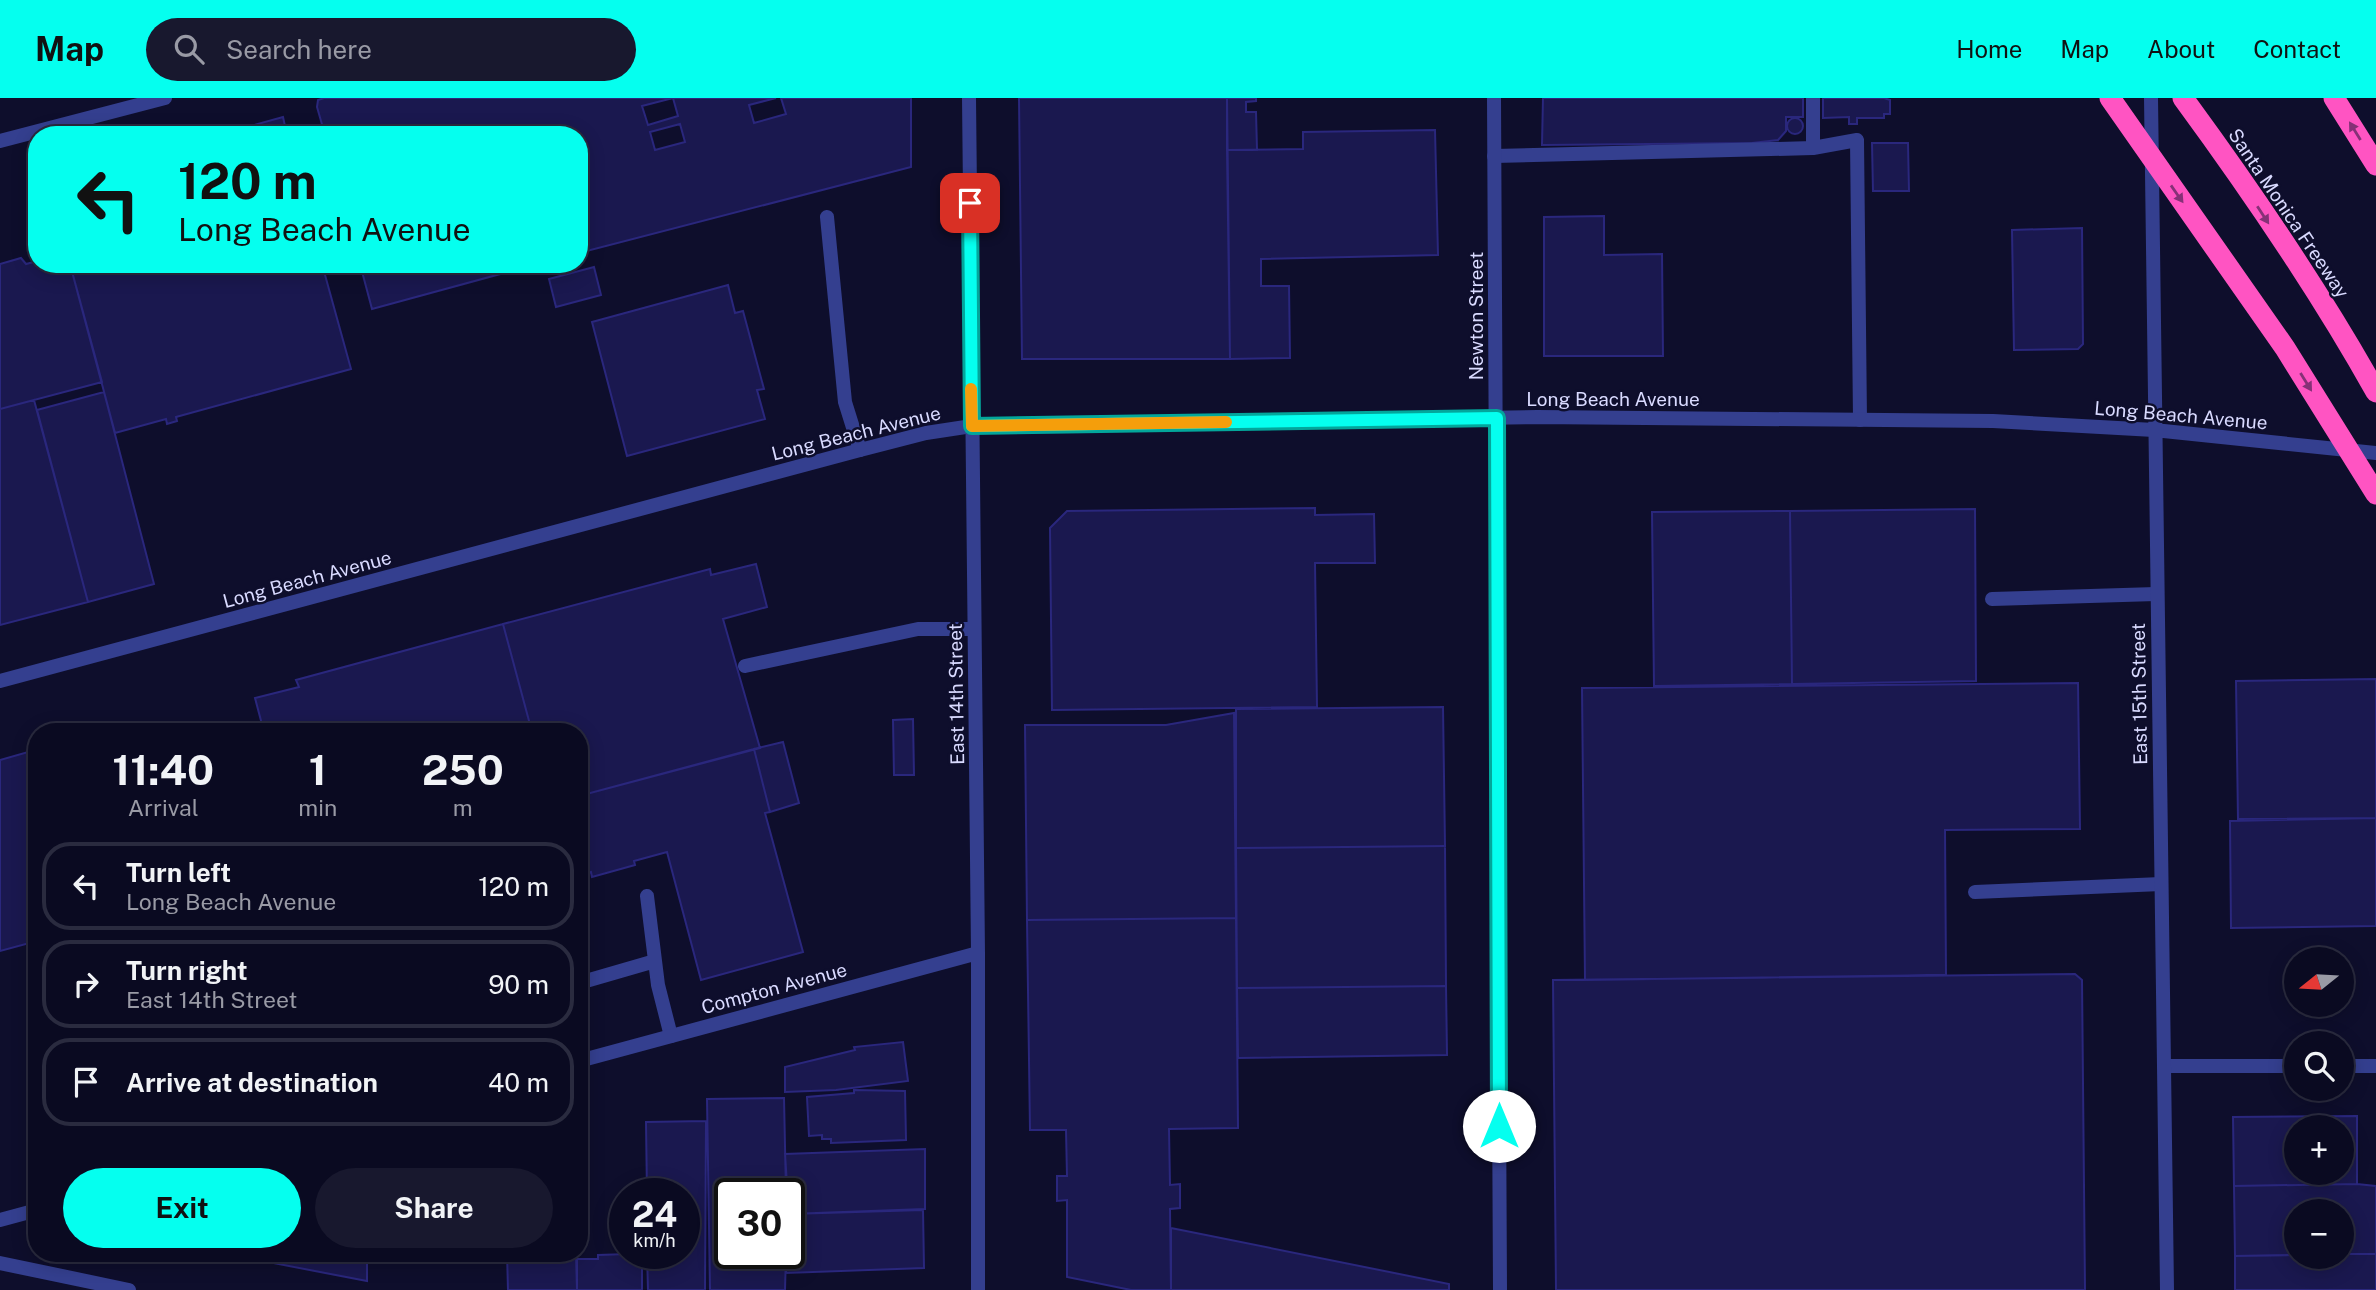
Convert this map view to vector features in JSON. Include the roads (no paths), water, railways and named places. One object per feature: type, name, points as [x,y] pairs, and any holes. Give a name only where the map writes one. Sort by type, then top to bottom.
[{"type":"highway","points":[[2110,98],[2285,348],[2376,494]]},
{"type":"highway","name":"Santa Monica Freeway","points":[[2183,98],[2221,149],[2353,350],[2376,392]]},
{"type":"highway","points":[[2334,98],[2376,165]]},
{"type":"street","points":[[58,126],[165,98]]},
{"type":"street","name":"East 14th Street","points":[[969,98],[978,953],[978,1290]]},
{"type":"street","name":"Newton Street","points":[[1494,98],[1500,1290]]},
{"type":"street","points":[[1813,98],[1813,148]]},
{"type":"street","name":"East 15th Street","points":[[2151,98],[2166,1290]]},
{"type":"street","points":[[0,141],[28,134]]},
{"type":"street","points":[[1494,156],[1813,148],[1857,140],[1860,420]]},
{"type":"street","points":[[827,217],[845,402],[860,450]]},
{"type":"street","name":"Long Beach Avenue","points":[[0,681],[860,450],[926,433],[972,426],[1497,418],[1993,421],[2154,430],[2376,453]]},
{"type":"street","points":[[1992,599],[2156,594]]},
{"type":"street","points":[[745,666],[919,629],[974,629]]},
{"type":"street","points":[[1975,892],[2161,884]]},
{"type":"street","points":[[647,896],[655,961],[671,1036]]},
{"type":"street","name":"Compton Avenue","points":[[588,1059],[978,953]]},
{"type":"street","points":[[588,981],[655,961]]},
{"type":"street","points":[[2164,1066],[2284,1066]]},
{"type":"street","points":[[2354,1066],[2376,1066]]},
{"type":"street","points":[[0,1220],[28,1212]]},
{"type":"street","points":[[0,1264],[129,1290]]}]
